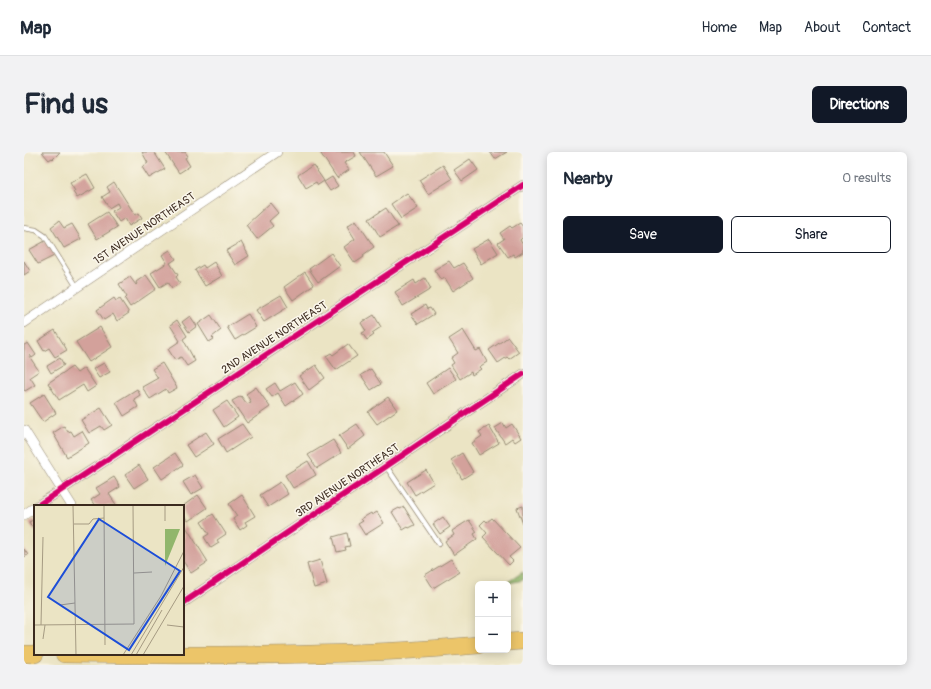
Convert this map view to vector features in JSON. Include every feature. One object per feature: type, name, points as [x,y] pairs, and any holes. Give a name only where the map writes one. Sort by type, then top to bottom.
[{"type":"highway","points":[[511,642],[523,641]]},
{"type":"highway","points":[[184,654],[317,655],[404,651],[475,645]]},
{"type":"street","name":"1ST AVENUE NORTHEAST","points":[[24,323],[277,152]]},
{"type":"street","name":"2ND AVENUE NORTHEAST","points":[[39,505],[523,185]]},
{"type":"street","name":"3RD AVENUE NORTHEAST","points":[[184,602],[523,374]]},
{"type":"street","points":[[24,430],[71,505]]},
{"type":"street","name":"2ND AVENUE NORTHEAST","points":[[24,514],[34,508]]},
{"type":"lane","points":[[24,228],[36,230],[45,236],[77,287]]},
{"type":"lane","points":[[386,466],[438,544]]},
{"type":"green space","points":[[523,572],[523,580],[511,583],[510,581]]},
{"type":"building","points":[[42,152],[60,152],[53,159],[52,158],[49,160]]},
{"type":"building","points":[[142,152],[154,152],[165,169],[149,178],[142,167],[148,163]]},
{"type":"building","points":[[165,152],[185,152],[188,156],[185,158],[190,166],[179,173]]},
{"type":"building","points":[[323,152],[354,152],[356,156],[344,163],[349,170],[337,178],[321,154]]},
{"type":"building","points":[[360,152],[384,152],[393,166],[376,176]]},
{"type":"building","points":[[490,152],[507,152],[495,159]]},
{"type":"building","points":[[470,159],[478,170],[462,181],[454,170]]},
{"type":"building","points":[[313,165],[324,181],[318,185],[316,182],[306,188],[298,175]]},
{"type":"building","points":[[443,165],[452,179],[428,194],[419,180]]},
{"type":"building","points":[[87,174],[95,188],[77,198],[70,183]]},
{"type":"building","points":[[332,177],[338,186],[330,191],[324,182]]},
{"type":"building","points":[[114,182],[135,215],[139,213],[142,218],[129,226],[125,218],[119,222],[112,211],[119,207],[117,203],[109,208],[102,197],[110,192],[107,187]]},
{"type":"building","points":[[407,193],[418,208],[401,219],[391,204]]},
{"type":"building","points":[[270,203],[278,213],[269,221],[273,226],[257,239],[246,225]]},
{"type":"building","points":[[386,208],[398,226],[380,237],[369,219]]},
{"type":"building","points":[[107,212],[117,227],[97,239],[88,224]]},
{"type":"building","points":[[356,220],[374,247],[363,255],[364,257],[355,263],[344,247],[355,239],[347,226]]},
{"type":"building","points":[[59,221],[64,228],[72,224],[81,239],[64,248],[51,227]]},
{"type":"building","points":[[520,223],[523,227],[523,237],[520,240],[523,245],[523,252],[515,257],[513,254],[508,257],[498,243],[504,239],[500,233],[510,226],[512,228]]},
{"type":"building","points":[[489,239],[498,253],[481,264],[472,249]]},
{"type":"building","points":[[47,240],[56,255],[38,264],[29,250]]},
{"type":"building","points":[[241,242],[249,256],[235,265],[226,251]]},
{"type":"building","points":[[170,250],[176,259],[170,263],[178,275],[176,277],[180,283],[172,288],[168,282],[160,287],[151,273],[167,263],[162,255]]},
{"type":"building","points":[[331,253],[340,266],[318,282],[309,269]]},
{"type":"building","points":[[24,261],[30,271],[24,275]]},
{"type":"building","points":[[449,261],[454,268],[463,263],[473,278],[453,291],[445,278],[441,280],[434,270]]},
{"type":"building","points":[[214,262],[222,276],[205,286],[195,270],[203,265],[205,268]]},
{"type":"building","points":[[305,272],[314,285],[293,300],[284,287]]},
{"type":"building","points":[[146,275],[156,289],[130,307],[125,299],[127,297],[119,284],[130,277],[136,285],[136,282]]},
{"type":"building","points":[[425,278],[431,289],[403,306],[395,292],[414,280],[416,284]]},
{"type":"building","points":[[281,295],[288,307],[264,322],[256,310]]},
{"type":"building","points":[[114,298],[116,301],[120,299],[129,313],[117,321],[113,314],[104,320],[97,310]]},
{"type":"building","points":[[425,305],[427,309],[430,308],[434,314],[418,324],[411,314]]},
{"type":"building","points":[[248,314],[256,327],[235,340],[227,327]]},
{"type":"building","points":[[211,315],[221,330],[212,337],[214,339],[209,342],[198,324]]},
{"type":"building","points":[[374,315],[381,327],[372,333],[374,335],[367,340],[362,333],[366,331],[361,323]]},
{"type":"building","points":[[190,316],[197,326],[189,332],[182,322]]},
{"type":"building","points":[[177,320],[187,336],[183,339],[195,361],[187,366],[181,357],[175,360],[168,349],[180,341],[170,325]]},
{"type":"building","points":[[100,327],[112,347],[89,362],[76,342]]},
{"type":"building","points":[[55,330],[67,350],[55,357],[49,348],[44,351],[38,341]]},
{"type":"building","points":[[463,330],[476,351],[480,349],[487,362],[479,367],[481,369],[472,375],[471,372],[460,379],[451,365],[454,363],[451,358],[458,353],[449,339]]},
{"type":"building","points":[[508,337],[519,352],[509,359],[507,357],[498,363],[489,350]]},
{"type":"building","points":[[28,343],[36,355],[32,358],[30,355],[29,356],[39,371],[30,377],[35,385],[25,391],[24,345]]},
{"type":"building","points":[[348,344],[357,356],[336,370],[326,356],[331,353],[333,355]]},
{"type":"building","points":[[60,358],[64,365],[51,373],[47,366]]},
{"type":"building","points":[[104,363],[110,372],[99,378],[93,369]]},
{"type":"building","points":[[162,363],[177,388],[168,393],[166,389],[150,399],[142,387],[158,378],[152,369]]},
{"type":"building","points":[[316,365],[325,378],[309,390],[299,376]]},
{"type":"building","points":[[72,367],[77,373],[84,368],[96,386],[87,392],[83,385],[59,400],[48,383]]},
{"type":"building","points":[[448,368],[456,379],[433,394],[426,383]]},
{"type":"building","points":[[371,369],[381,384],[371,390],[361,375]]},
{"type":"building","points":[[295,382],[303,394],[286,406],[278,393],[272,397],[266,389],[275,383],[280,391]]},
{"type":"building","points":[[256,387],[270,407],[247,423],[232,401],[241,396],[247,404],[251,402],[246,394]]},
{"type":"building","points":[[137,389],[140,395],[134,399],[138,407],[124,416],[116,402]]},
{"type":"building","points":[[44,394],[56,413],[43,422],[30,403]]},
{"type":"building","points":[[388,397],[397,410],[377,424],[368,412]]},
{"type":"building","points":[[227,401],[238,417],[224,427],[213,410]]},
{"type":"building","points":[[101,408],[112,425],[104,430],[101,426],[89,433],[81,420]]},
{"type":"building","points":[[503,423],[506,428],[512,424],[521,438],[515,442],[512,438],[505,443],[495,428]]},
{"type":"building","points":[[242,424],[251,437],[226,453],[218,439]]},
{"type":"building","points":[[357,424],[365,436],[348,449],[339,436]]},
{"type":"building","points":[[64,426],[68,432],[71,431],[74,436],[82,431],[89,443],[67,457],[53,433]]},
{"type":"building","points":[[489,426],[499,443],[479,455],[472,443],[482,436],[479,432]]},
{"type":"building","points":[[206,432],[214,444],[194,457],[186,445]]},
{"type":"building","points":[[333,440],[341,453],[317,468],[308,455]]},
{"type":"building","points":[[175,453],[183,465],[162,479],[154,467]]},
{"type":"building","points":[[462,453],[473,472],[462,479],[451,460]]},
{"type":"building","points":[[308,461],[316,475],[293,488],[285,475]]},
{"type":"building","points":[[139,465],[148,479],[134,488],[125,475]]},
{"type":"building","points":[[426,470],[434,483],[415,495],[407,482]]},
{"type":"building","points":[[195,475],[203,488],[191,495],[183,482]]},
{"type":"building","points":[[114,477],[120,487],[109,494],[116,505],[94,505],[91,500],[100,494],[96,488]]},
{"type":"building","points":[[280,482],[288,494],[268,507],[260,495]]},
{"type":"building","points":[[198,495],[207,508],[188,521],[184,515],[184,505]]},
{"type":"building","points":[[242,495],[255,516],[245,522],[247,525],[240,530],[233,519],[237,516],[229,504]]},
{"type":"building","points":[[523,506],[523,524],[517,508]]},
{"type":"building","points":[[404,507],[415,525],[403,530],[392,512]]},
{"type":"building","points":[[377,512],[384,523],[365,535],[358,524],[363,521],[361,519],[371,513],[372,515]]},
{"type":"building","points":[[213,514],[226,534],[217,540],[219,543],[211,548],[204,537],[209,534],[201,522]]},
{"type":"building","points":[[443,517],[450,527],[440,534],[433,524]]},
{"type":"building","points":[[492,518],[520,548],[509,557],[513,561],[509,565],[483,537],[487,533],[480,525],[485,520],[487,522]]},
{"type":"building","points":[[34,520],[34,530],[29,522]]},
{"type":"building","points":[[469,520],[477,532],[474,534],[477,539],[454,555],[445,541],[454,535],[452,531]]},
{"type":"building","points":[[184,524],[208,562],[191,573],[184,562]]},
{"type":"building","points":[[347,533],[350,546],[345,547],[346,550],[337,552],[333,537]]},
{"type":"building","points":[[24,549],[28,555],[24,557]]},
{"type":"building","points":[[451,559],[459,572],[433,588],[425,575]]},
{"type":"building","points":[[320,560],[327,584],[314,588],[307,564]]},
{"type":"cycle path","points":[[39,505],[523,185]]},
{"type":"cycle path","points":[[184,602],[523,374]]}]
